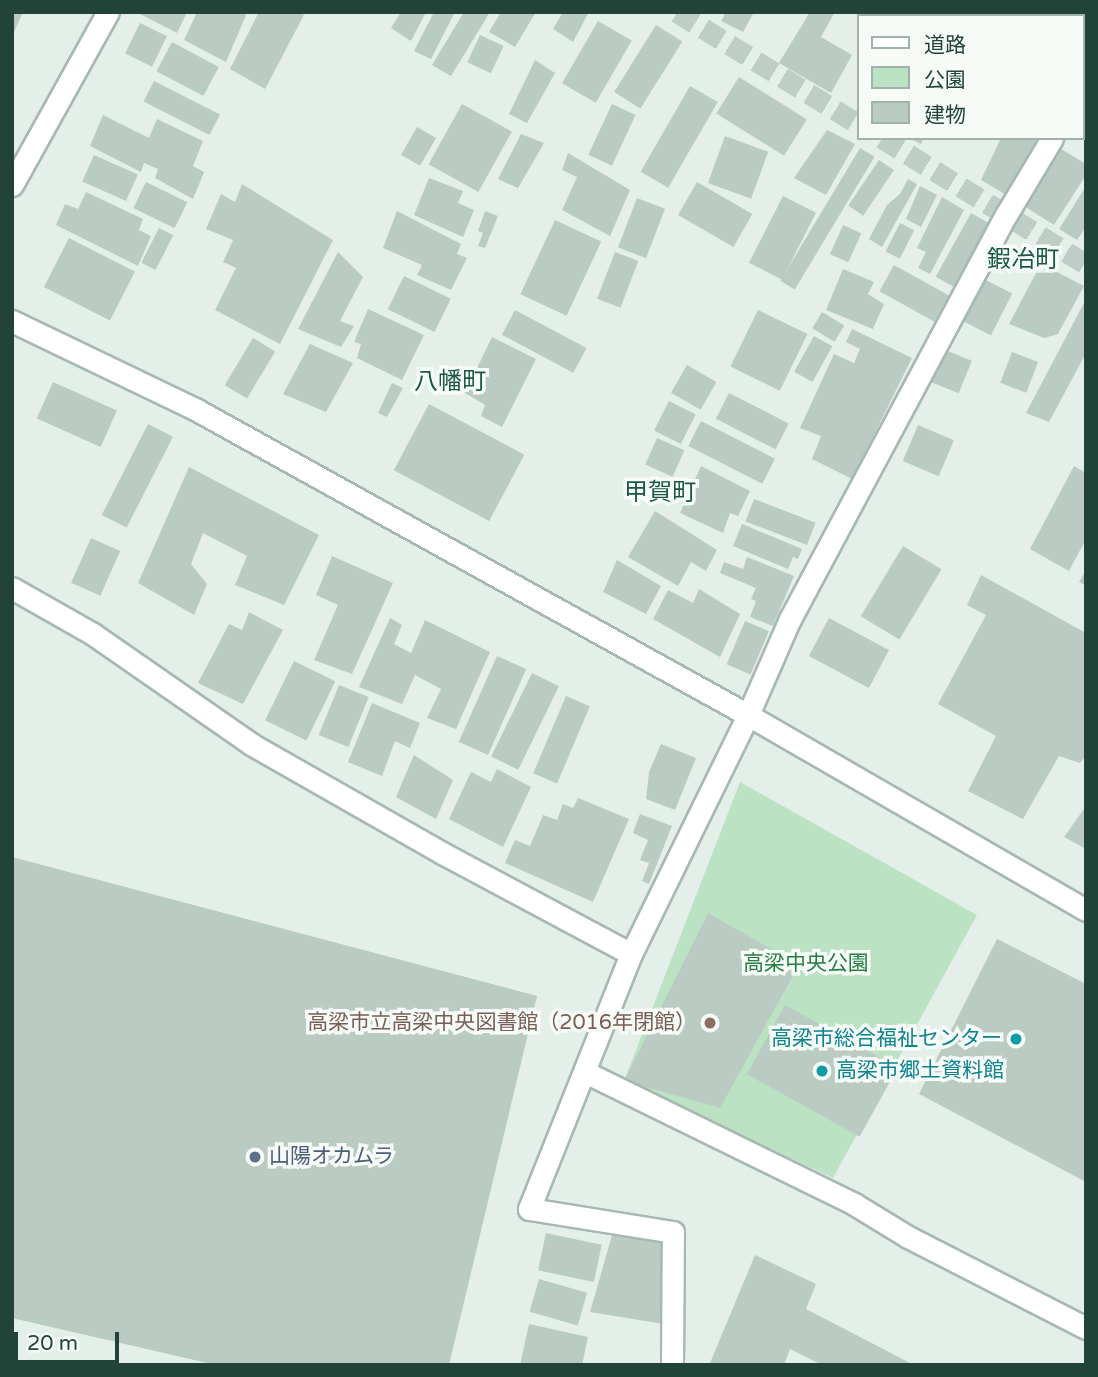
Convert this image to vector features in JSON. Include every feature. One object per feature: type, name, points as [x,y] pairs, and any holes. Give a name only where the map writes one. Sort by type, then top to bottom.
[{"type":"street","points":[[12,185],[107,12]]},
{"type":"street","points":[[672,1365],[673,1232],[529,1209],[631,954],[748,715],[790,619],[1006,215],[1051,140]]},
{"type":"street","points":[[12,321],[195,409],[748,715],[1086,910]]},
{"type":"street","points":[[12,588],[93,634],[251,744],[442,853],[631,954]]},
{"type":"street","points":[[585,1072],[854,1204],[908,1237],[1086,1328]]},
{"type":"green space","name":"高梁中央公園","points":[[740,782],[977,915],[833,1178],[624,1081]]},
{"type":"building","points":[[12,12],[23,12],[14,32],[12,31]]},
{"type":"building","points":[[187,12],[177,33],[140,14]]},
{"type":"building","points":[[197,12],[241,12],[246,15],[226,62],[184,40]]},
{"type":"building","points":[[259,12],[299,12],[304,15],[265,89],[230,69]]},
{"type":"building","points":[[401,12],[426,12],[411,41],[391,28]]},
{"type":"building","points":[[434,12],[455,12],[431,59],[414,51]]},
{"type":"building","points":[[464,12],[490,12],[451,76],[432,65]]},
{"type":"building","points":[[501,12],[536,12],[515,47],[489,32]]},
{"type":"building","points":[[563,12],[589,12],[573,42],[553,29]]},
{"type":"building","points":[[726,12],[754,12],[743,32],[721,21]]},
{"type":"building","points":[[810,12],[835,12],[821,37],[852,55],[831,93],[779,63]]},
{"type":"building","points":[[919,12],[957,12],[957,14]]},
{"type":"building","points":[[964,12],[999,12],[999,14]]},
{"type":"building","points":[[1025,12],[1028,14],[1008,14]]},
{"type":"building","points":[[1073,12],[1075,14],[1054,14]]},
{"type":"building","points":[[598,21],[632,40],[596,103],[562,83]]},
{"type":"building","points":[[1084,22],[1086,23],[1086,44],[1084,43]]},
{"type":"building","points":[[140,23],[167,36],[152,67],[125,54]]},
{"type":"building","points":[[656,25],[682,41],[640,108],[614,92]]},
{"type":"building","points":[[480,35],[504,46],[491,73],[467,62]]},
{"type":"building","points":[[172,42],[219,67],[203,96],[157,71]]},
{"type":"building","points":[[535,60],[555,73],[527,123],[509,114]]},
{"type":"building","points":[[739,77],[807,119],[784,156],[716,113]]},
{"type":"building","points":[[154,81],[220,115],[209,135],[144,101]]},
{"type":"building","points":[[690,86],[718,102],[668,188],[640,172]]},
{"type":"building","points":[[462,104],[512,132],[478,192],[429,164]]},
{"type":"building","points":[[612,104],[636,115],[612,166],[588,155]]},
{"type":"building","points":[[103,115],[149,138],[157,119],[203,141],[193,166],[204,172],[193,199],[155,178],[158,169],[144,163],[141,172],[90,146]]},
{"type":"building","points":[[417,127],[436,138],[420,166],[401,155]]},
{"type":"building","points":[[827,130],[855,144],[826,195],[794,178]]},
{"type":"building","points":[[521,134],[544,143],[518,188],[498,179]]},
{"type":"building","points":[[725,136],[768,152],[751,199],[708,183]]},
{"type":"building","points":[[1000,140],[1036,140],[1008,196],[981,180]]},
{"type":"building","points":[[1058,147],[1086,164],[1086,175],[1054,225],[1024,206]]},
{"type":"building","points":[[860,148],[875,157],[795,290],[780,281]]},
{"type":"building","points":[[568,153],[630,190],[610,236],[562,210],[577,177],[562,170]]},
{"type":"building","points":[[94,155],[138,175],[126,201],[82,181]]},
{"type":"building","points":[[879,160],[894,170],[863,216],[848,206]]},
{"type":"building","points":[[429,178],[463,191],[458,203],[474,210],[463,237],[414,215]]},
{"type":"building","points":[[908,179],[917,184],[882,247],[869,239],[887,205],[900,194]]},
{"type":"building","points":[[146,182],[187,202],[175,228],[133,208]]},
{"type":"building","points":[[697,182],[752,214],[733,247],[678,215]]},
{"type":"building","points":[[242,184],[333,240],[280,344],[215,310],[236,268],[223,262],[233,240],[206,229],[221,194],[235,202]]},
{"type":"building","points":[[920,186],[937,195],[921,227],[906,219]]},
{"type":"building","points":[[1086,186],[1086,227],[1077,240],[1059,229]]},
{"type":"building","points":[[86,192],[143,219],[139,230],[151,236],[138,266],[56,225],[65,204],[78,209]]},
{"type":"building","points":[[783,196],[816,213],[782,280],[749,263]]},
{"type":"building","points":[[942,197],[964,210],[930,274],[918,268],[926,252],[917,248]]},
{"type":"building","points":[[637,198],[665,209],[646,258],[618,247]]},
{"type":"building","points":[[397,211],[461,244],[457,254],[467,258],[451,290],[417,275],[422,265],[383,248]]},
{"type":"building","points":[[485,211],[498,216],[485,248],[478,246],[483,233],[478,231]]},
{"type":"building","points":[[971,213],[989,223],[954,287],[936,277]]},
{"type":"building","points":[[555,220],[601,242],[567,316],[520,294]]},
{"type":"building","points":[[900,223],[914,230],[900,259],[885,252]]},
{"type":"building","points":[[843,225],[861,233],[848,262],[830,254]]},
{"type":"building","points":[[159,228],[173,235],[156,270],[141,263]]},
{"type":"building","points":[[69,238],[135,272],[110,321],[44,287]]},
{"type":"building","points":[[338,252],[363,277],[340,321],[354,326],[341,347],[298,329]]},
{"type":"building","points":[[615,252],[638,261],[620,308],[597,299]]},
{"type":"building","points":[[894,265],[949,296],[935,322],[879,291]]},
{"type":"building","points":[[843,269],[874,282],[868,294],[884,304],[873,329],[826,310]]},
{"type":"building","points":[[1057,272],[1084,286],[1058,334],[1044,338],[1009,324],[1036,273]]},
{"type":"building","points":[[404,276],[451,299],[435,332],[388,309]]},
{"type":"building","points":[[982,278],[1012,293],[991,335],[961,320]]},
{"type":"building","points":[[1086,299],[1086,353],[1049,422],[1026,413]]},
{"type":"building","points":[[368,309],[424,335],[402,380],[357,358],[361,344],[354,342]]},
{"type":"building","points":[[515,310],[587,348],[573,373],[502,335]]},
{"type":"building","points":[[758,310],[807,334],[780,391],[730,367]]},
{"type":"building","points":[[822,312],[844,325],[835,342],[812,328]]},
{"type":"building","points":[[852,329],[912,358],[852,479],[812,459],[821,436],[800,428],[834,354],[854,363],[860,349],[846,342]]},
{"type":"building","points":[[814,336],[832,346],[812,382],[794,372]]},
{"type":"building","points":[[492,337],[536,359],[502,427],[481,416],[485,405],[465,393]]},
{"type":"building","points":[[253,338],[275,351],[247,399],[225,385]]},
{"type":"building","points":[[310,344],[353,363],[326,412],[283,394]]},
{"type":"building","points":[[945,350],[972,361],[959,393],[932,382]]},
{"type":"building","points":[[1012,352],[1038,362],[1026,393],[1000,383]]},
{"type":"building","points":[[687,365],[716,382],[700,410],[671,393]]},
{"type":"building","points":[[53,382],[117,410],[101,447],[37,419]]},
{"type":"building","points":[[392,383],[403,388],[387,417],[378,413]]},
{"type":"building","points":[[729,393],[789,423],[776,449],[716,419]]},
{"type":"building","points":[[669,401],[696,415],[681,444],[654,430]]},
{"type":"building","points":[[429,404],[524,455],[489,521],[394,470]]},
{"type":"building","points":[[701,421],[775,459],[762,484],[688,446]]},
{"type":"building","points":[[148,424],[173,437],[127,528],[102,515]]},
{"type":"building","points":[[918,425],[954,440],[939,476],[903,461]]},
{"type":"building","points":[[657,438],[684,450],[673,477],[645,464]]},
{"type":"building","points":[[701,466],[750,491],[738,516],[730,513],[723,533],[680,513]]},
{"type":"building","points":[[1074,466],[1086,473],[1086,539],[1069,571],[1030,549]]},
{"type":"building","points":[[189,467],[319,535],[284,605],[235,585],[247,556],[203,533],[191,564],[207,584],[194,615],[138,583]]},
{"type":"building","points":[[754,499],[816,523],[807,545],[745,521]]},
{"type":"building","points":[[655,511],[717,550],[706,571],[691,562],[678,586],[628,557]]},
{"type":"building","points":[[742,524],[802,549],[798,559],[793,557],[788,569],[733,546]]},
{"type":"building","points":[[91,538],[120,551],[100,596],[71,583]]},
{"type":"building","points":[[903,546],[942,569],[899,639],[861,616]]},
{"type":"building","points":[[332,556],[393,583],[352,674],[314,660],[338,605],[316,595]]},
{"type":"building","points":[[747,557],[794,576],[773,626],[750,617],[756,601],[751,599],[756,588],[720,573],[724,562],[743,569]]},
{"type":"building","points":[[617,560],[661,586],[646,614],[603,592]]},
{"type":"building","points":[[1086,570],[1086,586],[1079,582]]},
{"type":"building","points":[[981,575],[1086,633],[1086,755],[1080,763],[1059,756],[1023,819],[968,791],[996,736],[938,704],[986,615],[967,605]]},
{"type":"building","points":[[699,589],[740,614],[720,657],[653,619],[668,590],[693,603]]},
{"type":"building","points":[[249,612],[283,630],[243,704],[198,683],[229,624],[242,630]]},
{"type":"building","points":[[390,618],[402,625],[394,644],[411,653],[425,620],[490,652],[456,729],[427,718],[441,689],[415,675],[402,704],[359,687]]},
{"type":"building","points":[[829,618],[889,650],[869,688],[809,656]]},
{"type":"building","points":[[745,621],[769,631],[751,674],[727,664]]},
{"type":"building","points":[[497,656],[526,669],[488,755],[459,742]]},
{"type":"building","points":[[294,661],[335,681],[306,740],[265,720]]},
{"type":"building","points":[[532,673],[559,686],[518,770],[491,757]]},
{"type":"building","points":[[339,685],[369,697],[348,747],[319,735]]},
{"type":"building","points":[[566,696],[590,706],[557,783],[533,773]]},
{"type":"building","points":[[372,703],[420,723],[410,748],[395,741],[382,776],[348,762]]},
{"type":"building","points":[[661,744],[696,758],[675,810],[646,799],[649,772]]},
{"type":"building","points":[[414,755],[453,780],[436,819],[396,797]]},
{"type":"building","points":[[497,769],[531,787],[503,847],[449,819],[471,772],[491,782]]},
{"type":"building","points":[[578,798],[629,819],[593,902],[505,863],[515,840],[530,846],[543,815],[557,820],[563,804],[573,808]]},
{"type":"building","points":[[1086,806],[1086,849],[1064,837]]},
{"type":"building","points":[[640,814],[672,826],[649,884],[642,881],[649,863],[640,860],[648,840],[633,833]]},
{"type":"building","name":"山陽オカムラ","points":[[12,857],[537,996],[449,1365],[216,1365],[12,1318]]},
{"type":"building","name":"高梁市立高梁中央図書館（2016年閉館）","points":[[708,913],[799,965],[720,1108],[624,1081]]},
{"type":"building","name":"高梁市総合福祉センター","points":[[997,939],[1086,984],[1086,1182],[919,1094]]},
{"type":"building","name":"高梁市郷土資料館","points":[[785,1005],[898,1068],[860,1137],[747,1074]]},
{"type":"building","points":[[613,1232],[662,1241],[664,1324],[590,1312]]},
{"type":"building","points":[[546,1233],[602,1245],[594,1282],[538,1270]]},
{"type":"building","points":[[755,1255],[816,1284],[806,1309],[914,1365],[822,1365],[790,1349],[784,1365],[710,1363]]},
{"type":"building","points":[[539,1279],[587,1293],[578,1325],[530,1312]]},
{"type":"building","points":[[529,1324],[588,1337],[582,1365],[520,1365]]},
{"type":"tunnel","points":[[677,12],[856,123]]},
{"type":"tunnel","points":[[885,140],[1086,264]]},
{"type":"place","name":"高梁市立高梁中央図書館（2016年閉館）","points":[[710,1023]]},
{"type":"place","name":"高梁市総合福祉センター","points":[[1016,1039]]},
{"type":"place","name":"高梁市郷土資料館","points":[[822,1071]]},
{"type":"place","name":"山陽オカムラ","points":[[255,1157]]},
{"type":"district","name":"鍜冶町","points":[[1023,260]]},
{"type":"district","name":"八幡町","points":[[450,382]]},
{"type":"district","name":"甲賀町","points":[[660,493]]}]
